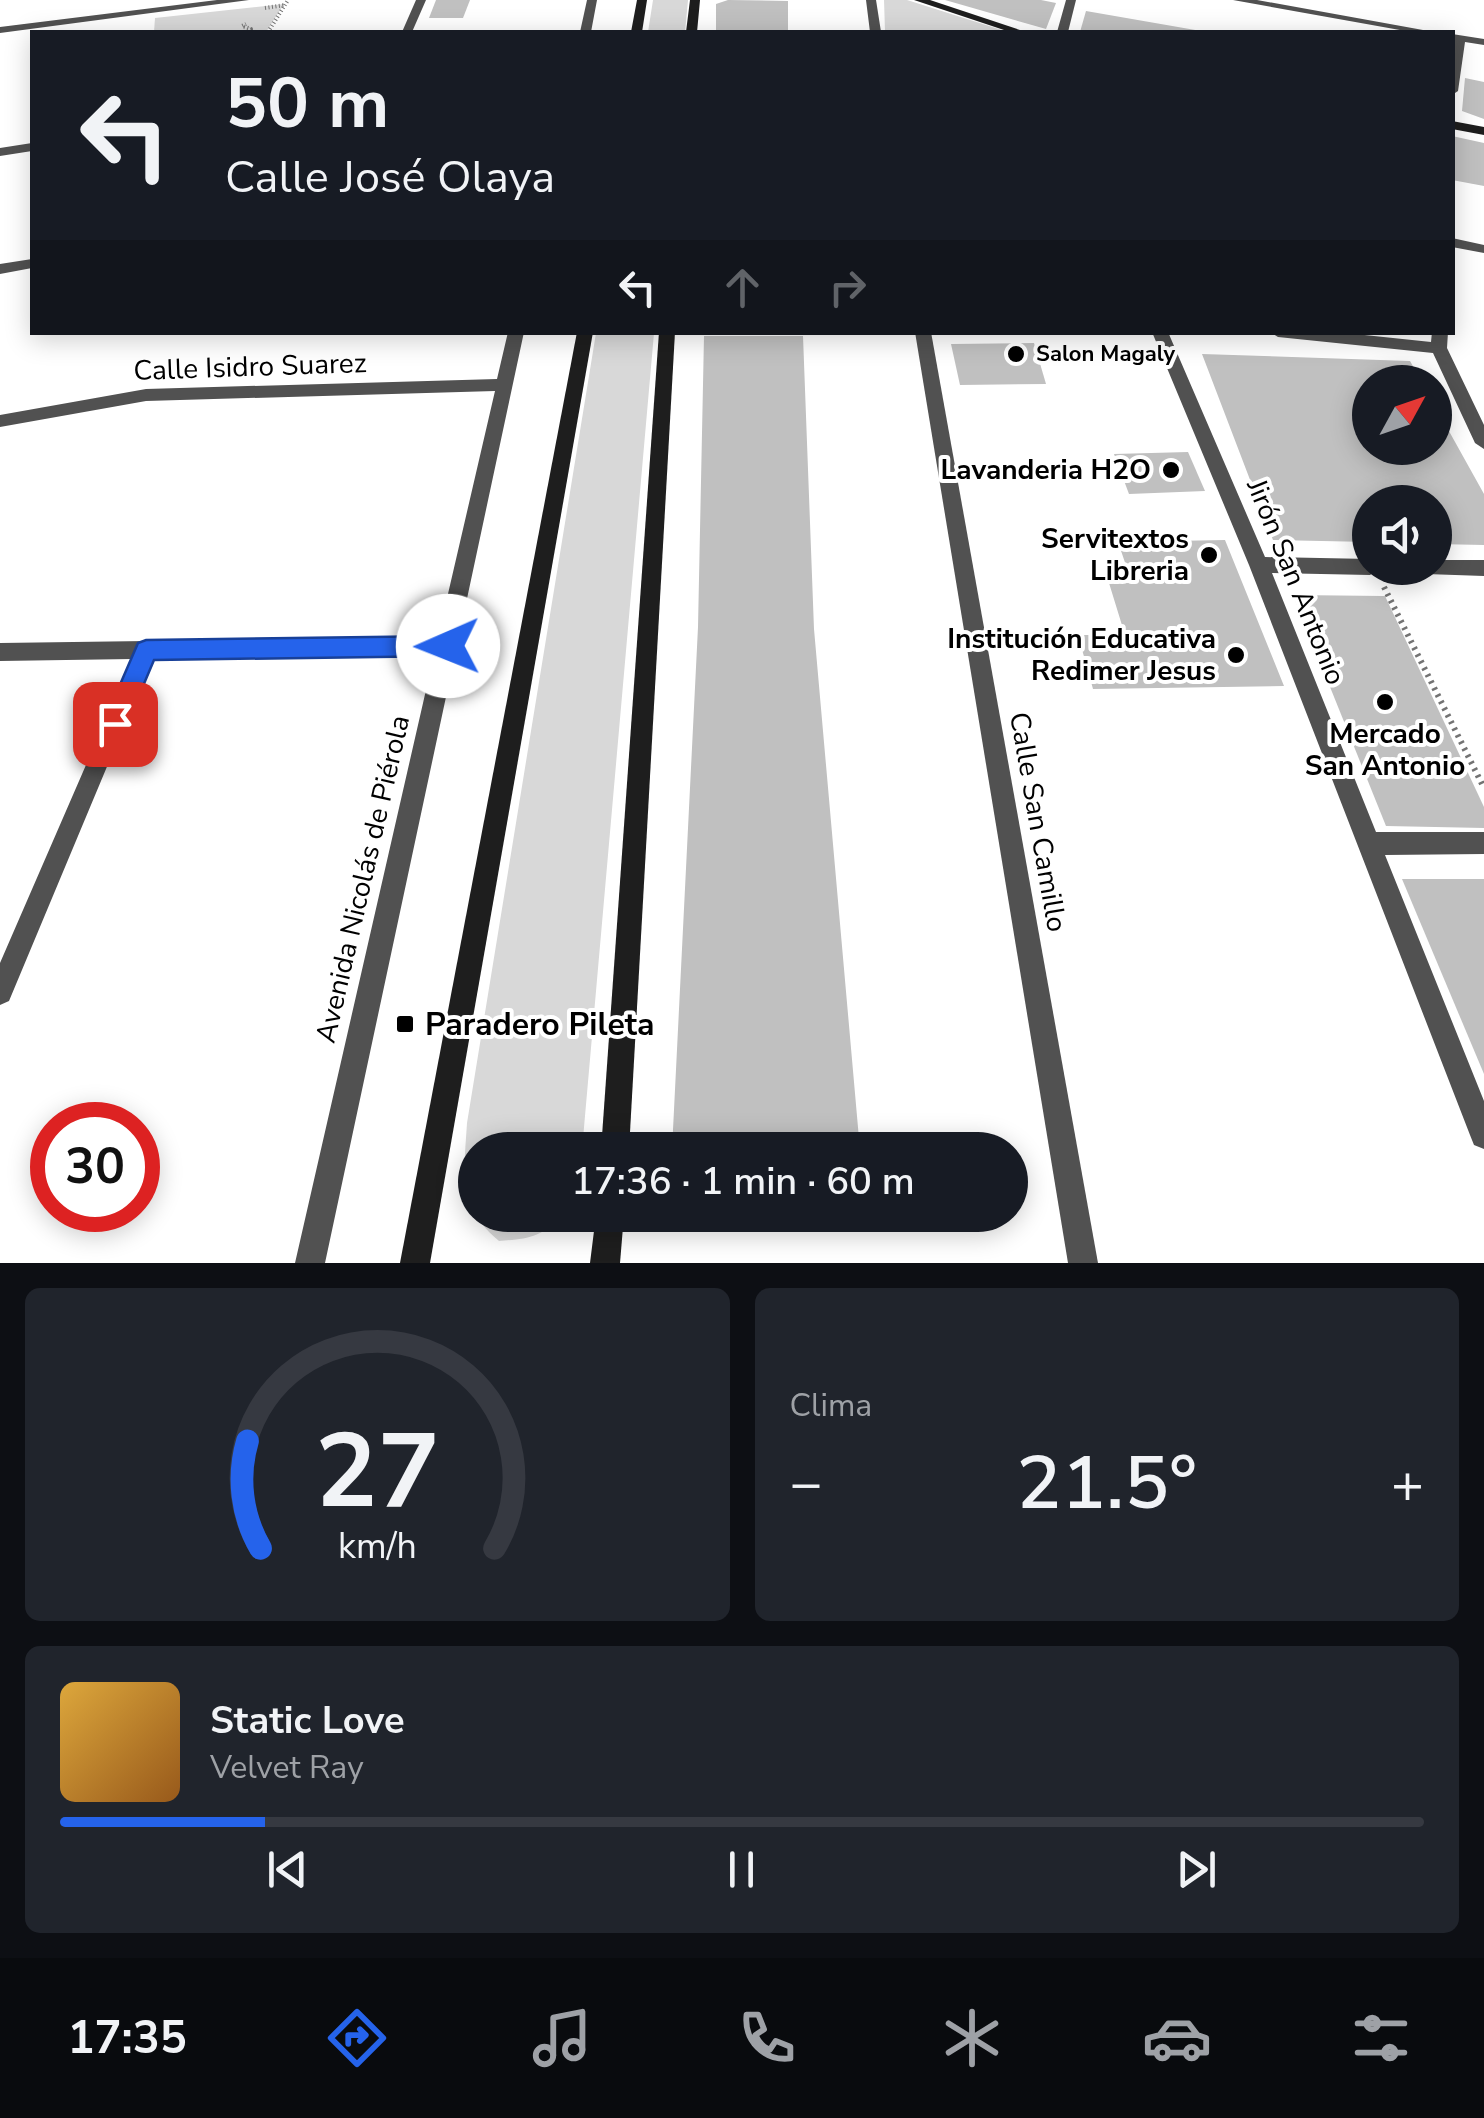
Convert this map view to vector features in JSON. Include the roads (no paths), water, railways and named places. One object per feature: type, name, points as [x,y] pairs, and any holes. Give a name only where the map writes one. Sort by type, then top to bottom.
[{"type":"main road","points":[[636,30],[642,0]]},
{"type":"main road","points":[[692,30],[695,0]]},
{"type":"main road","points":[[919,0],[1014,30]]},
{"type":"main road","points":[[1455,126],[1484,132]]},
{"type":"main road","points":[[415,1263],[584,335]]},
{"type":"main road","points":[[616,1132],[667,335]]},
{"type":"main road","points":[[606,1263],[609,1232]]},
{"type":"street","points":[[0,30],[244,0]]},
{"type":"street","points":[[408,30],[421,0]]},
{"type":"street","points":[[584,30],[592,0]]},
{"type":"street","points":[[871,0],[876,30]]},
{"type":"street","points":[[1062,30],[1070,0]]},
{"type":"street","points":[[1238,0],[1416,30]]},
{"type":"street","points":[[1456,37],[1484,42]]},
{"type":"street","points":[[0,152],[30,147]]},
{"type":"street","points":[[1455,246],[1484,249]]},
{"type":"street","points":[[0,270],[30,264]]},
{"type":"street","name":"Avenida Nicolás de Piérola","points":[[310,1263],[515,335]]},
{"type":"street","name":"Calle San Camillo","points":[[924,335],[1084,1263]]},
{"type":"street","name":"Jirón San Antonio","points":[[1161,335],[1259,565],[1484,1135]]},
{"type":"street","points":[[1338,335],[1439,340],[1484,443]]},
{"type":"street","name":"Calle Isidro Suarez","points":[[0,421],[146,395],[504,385]]},
{"type":"street","points":[[1259,565],[1352,566]]},
{"type":"street","points":[[1452,568],[1484,568]]},
{"type":"street","points":[[0,652],[448,646]]},
{"type":"street","points":[[2,984],[146,650]]},
{"type":"street","points":[[1367,844],[1484,843]]},
{"type":"place","name":"Salon Magaly","points":[[1016,354]]},
{"type":"place","name":"Lavanderia H2O","points":[[1171,470]]},
{"type":"place","name":"Servitextos Libreria","points":[[1209,555]]},
{"type":"place","name":"Institución Educativa Redimer Jesus","points":[[1236,655]]},
{"type":"place","name":"Mercado San Antonio","points":[[1385,702]]},
{"type":"place","name":"Paradero Pileta","points":[[405,1024]]}]
